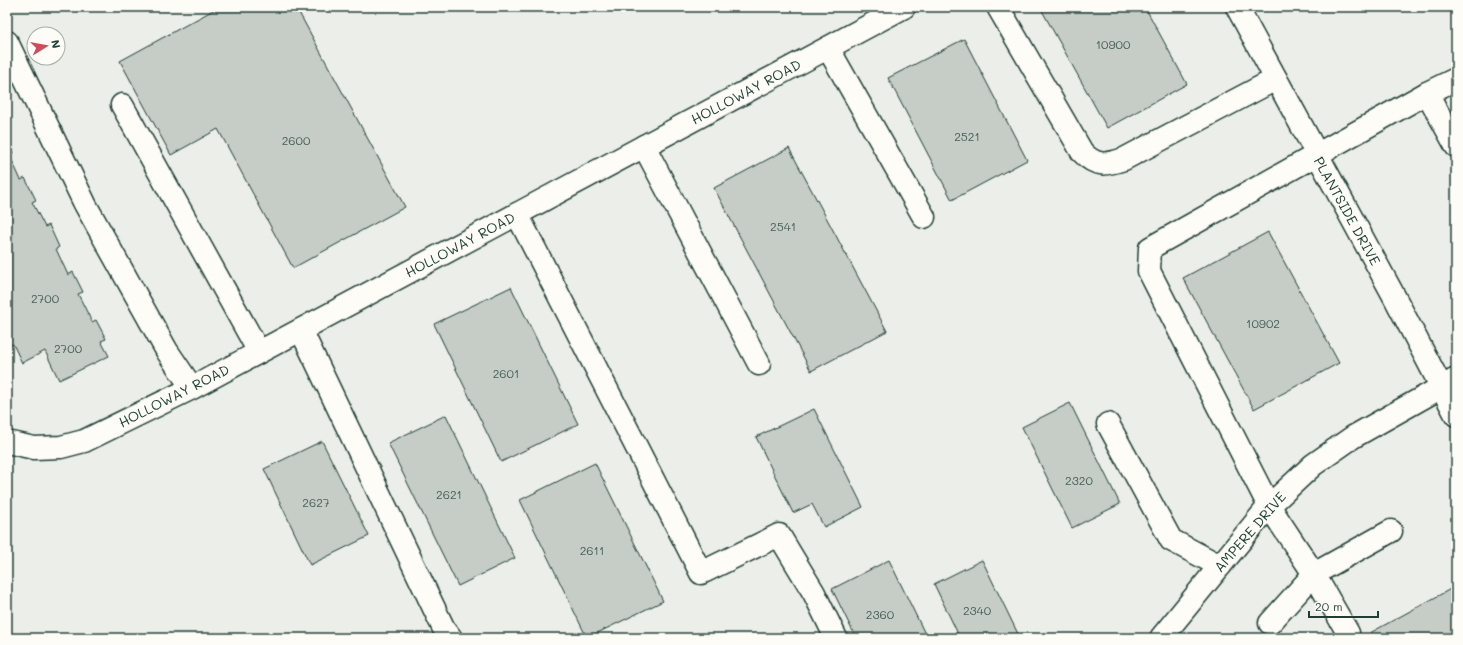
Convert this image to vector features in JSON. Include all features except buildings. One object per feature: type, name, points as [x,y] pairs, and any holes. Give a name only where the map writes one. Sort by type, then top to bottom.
[{"type":"street","name":"HOLLOWAY ROAD","points":[[7,442],[34,448],[61,447],[84,441],[192,388],[904,7]]},
{"type":"street","points":[[998,7],[1082,152],[1088,158],[1099,164],[1111,163],[1124,159],[1276,79]]},
{"type":"street","name":"PLANTSIDE DRIVE","points":[[1237,7],[1394,296],[1448,383],[1456,415]]},
{"type":"street","points":[[7,42],[85,204],[167,351],[192,388]]},
{"type":"street","points":[[828,48],[924,216]]},
{"type":"street","points":[[1348,633],[1314,574],[1269,506],[1148,271],[1150,248],[1427,92],[1456,78]]},
{"type":"street","points":[[1427,92],[1456,146]]},
{"type":"street","points":[[122,106],[259,352]]},
{"type":"street","points":[[644,146],[759,364]]},
{"type":"street","points":[[517,214],[701,574],[779,536],[814,593],[836,638]]},
{"type":"street","points":[[301,330],[443,627],[451,638]]},
{"type":"street","name":"AMPERE DRIVE","points":[[1161,638],[1269,506],[1313,465],[1353,437],[1448,383]]},
{"type":"street","points":[[1108,424],[1171,540],[1220,566]]},
{"type":"street","points":[[1270,623],[1314,574],[1391,531]]},
{"type":"shaded area","points":[[7,7],[1456,7],[1456,638],[7,638]]}]
